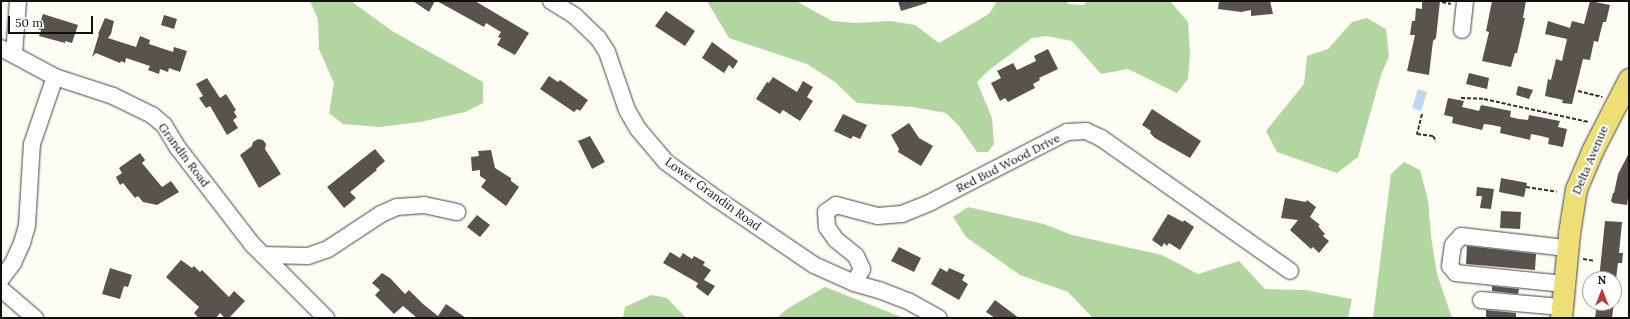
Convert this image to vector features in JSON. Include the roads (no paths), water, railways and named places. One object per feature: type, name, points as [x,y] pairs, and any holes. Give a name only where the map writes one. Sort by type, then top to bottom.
[{"type":"main road","name":"Delta Avenue","points":[[1561,312],[1564,284],[1575,253],[1576,189],[1593,149],[1629,79]]},
{"type":"street","points":[[7,52],[18,1]]},
{"type":"street","name":"Lower Grandin Road","points":[[559,3],[598,38],[607,52],[627,110],[651,146],[666,162],[717,199],[814,265],[854,283],[879,290],[908,301],[939,318]]},
{"type":"street","points":[[1460,3],[1462,30]]},
{"type":"street","name":"Grandin Road","points":[[7,52],[55,77],[113,96],[152,115],[164,126],[178,148],[232,219],[263,255],[326,318]]},
{"type":"street","points":[[1,280],[13,263],[22,243],[26,225],[32,144],[55,77]]},
{"type":"street","name":"Red Bud Wood Drive","points":[[854,283],[862,269],[856,256],[836,240],[827,228],[826,212],[836,205],[878,216],[902,214],[931,202],[1067,132],[1086,131],[1101,138],[1290,271]]},
{"type":"street","points":[[263,255],[308,256],[328,249],[381,214],[397,207],[424,205],[456,212]]},
{"type":"street","points":[[1564,284],[1456,273],[1450,266],[1453,245],[1461,236],[1575,253]]},
{"type":"street","points":[[1,289],[35,318]]},
{"type":"street","points":[[1481,300],[1561,312]]},
{"type":"water","points":[[1418,89],[1427,92],[1421,111],[1412,108]]}]
